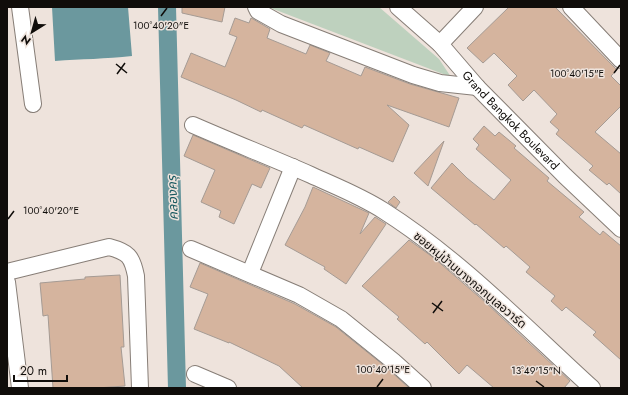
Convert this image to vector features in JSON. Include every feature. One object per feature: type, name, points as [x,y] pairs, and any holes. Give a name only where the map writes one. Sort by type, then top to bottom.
[{"type":"street","points":[[20,7],[33,104]]},
{"type":"street","points":[[256,7],[258,11],[281,24],[413,75],[440,83],[477,87]]},
{"type":"street","name":"Grand Bangkok Boulevard","points":[[398,7],[440,44],[477,87],[565,176],[621,229]]},
{"type":"street","points":[[440,44],[475,7]]},
{"type":"street","points":[[571,7],[621,60]]},
{"type":"street","name":"ซอยหมู่บ้านบางกอกบูเลอวาร์ด","points":[[193,125],[352,193],[383,210],[448,257],[592,388]]},
{"type":"street","points":[[250,273],[293,167]]},
{"type":"street","points":[[7,272],[108,246],[124,251],[133,261],[136,276],[140,388]]},
{"type":"street","points":[[191,249],[299,295],[341,319],[393,361],[423,388]]},
{"type":"street","points":[[7,282],[20,388]]},
{"type":"street","points":[[195,374],[228,388]]},
{"type":"green space","points":[[268,7],[379,7],[439,59],[451,77]]},
{"type":"water","points":[[52,7],[128,7],[132,56],[55,61]]},
{"type":"building","points":[[182,7],[225,7],[222,22],[182,13]]},
{"type":"building","points":[[509,7],[555,7],[617,70],[611,76],[621,86],[621,106],[595,132],[621,154],[621,194],[609,183],[607,185],[589,170],[593,166],[556,134],[559,130],[550,122],[557,114],[534,90],[523,101],[508,85],[517,76],[494,53],[483,63],[467,48]]},
{"type":"building","points":[[235,18],[249,23],[251,18],[253,19],[270,29],[267,38],[306,54],[310,45],[330,53],[326,61],[361,76],[365,67],[410,84],[459,98],[449,127],[387,105],[409,125],[393,162],[359,147],[358,149],[304,125],[302,128],[262,110],[261,112],[181,77],[191,53],[225,67],[237,37],[229,34]]},
{"type":"building","points":[[484,126],[495,136],[499,132],[516,146],[514,148],[549,178],[547,181],[584,212],[579,217],[600,235],[603,231],[621,246],[621,360],[593,335],[596,332],[566,307],[562,311],[551,301],[555,296],[526,272],[530,267],[506,246],[504,248],[476,224],[475,225],[431,188],[452,163],[467,178],[494,200],[511,180],[476,149],[479,145],[473,139]]},
{"type":"building","points":[[193,135],[270,168],[261,188],[252,184],[234,224],[219,217],[221,211],[201,202],[215,170],[184,156]]},
{"type":"building","points":[[444,141],[428,186],[414,173]]},
{"type":"building","points":[[313,187],[369,213],[360,234],[375,217],[386,224],[346,284],[324,269],[325,267],[285,245],[305,207]]},
{"type":"building","points":[[394,196],[400,202],[396,208],[388,202]]},
{"type":"building","points":[[409,240],[434,258],[485,302],[570,381],[564,388],[494,388],[467,365],[459,374],[427,342],[425,344],[397,319],[399,317],[362,286]]},
{"type":"building","points":[[200,263],[295,304],[336,327],[387,368],[409,388],[303,388],[279,366],[229,342],[194,329],[208,294],[190,287]]},
{"type":"building","points":[[120,275],[124,347],[121,347],[125,386],[97,388],[53,388],[48,315],[43,316],[40,283],[85,279],[85,277]]},
{"type":"waterway","name":"คลองครุ","points":[[167,7],[177,388]]}]
